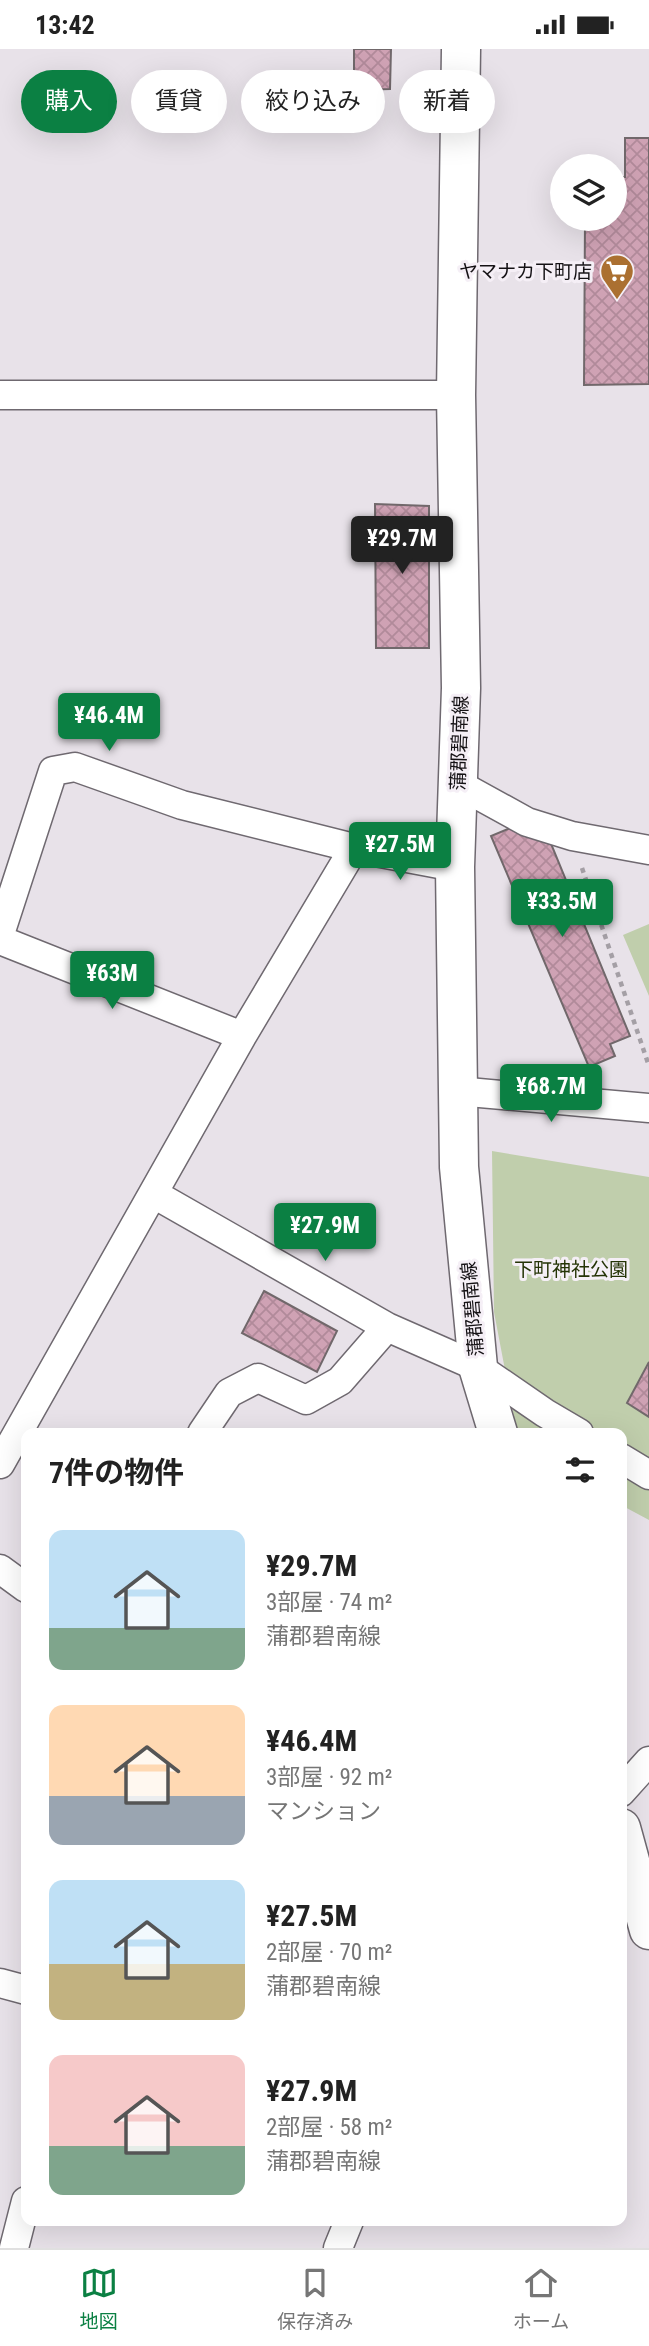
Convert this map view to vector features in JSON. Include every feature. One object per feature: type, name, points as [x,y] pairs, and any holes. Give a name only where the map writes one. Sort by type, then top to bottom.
[{"type":"main road","name":"蒲郡碧南線","points":[[461,49],[456,395],[461,688],[455,866],[457,1091],[459,1167],[478,1367],[496,1428]]},
{"type":"main road","points":[[627,1850],[649,1930]]},
{"type":"street","points":[[0,395],[456,395]]},
{"type":"street","points":[[0,935],[53,771],[75,767],[182,805],[354,848],[455,866]]},
{"type":"street","points":[[458,784],[527,822],[572,836],[649,850]]},
{"type":"street","points":[[0,1464],[242,1036],[354,848]]},
{"type":"street","points":[[0,940],[242,1036]]},
{"type":"street","points":[[457,1091],[649,1108]]},
{"type":"street","points":[[154,1194],[387,1327],[478,1367],[570,1428]]},
{"type":"street","points":[[205,1428],[229,1393],[258,1378],[306,1400],[340,1381],[387,1327]]},
{"type":"street","points":[[627,1462],[649,1475]]},
{"type":"street","points":[[0,1569],[21,1584]]},
{"type":"street","points":[[627,1785],[649,1761]]},
{"type":"street","points":[[0,1983],[21,1989]]},
{"type":"street","points":[[14,2248],[21,2221]]},
{"type":"street","points":[[338,2248],[347,2226]]},
{"type":"path","points":[[572,836],[649,1066]]},
{"type":"green space","points":[[649,924],[649,996],[623,935]]},
{"type":"green space","name":"下町神社公園","points":[[492,1151],[649,1177],[649,1520],[627,1508],[627,1428],[516,1428],[494,1312]]},
{"type":"building","points":[[354,49],[391,49],[390,89],[385,89],[385,70],[354,70]]},
{"type":"building","name":"ヤマナカ下町店","points":[[625,138],[649,138],[649,384],[584,385],[585,231],[627,231]]},
{"type":"building","points":[[375,504],[429,506],[429,648],[376,648]]},
{"type":"building","points":[[525,822],[545,829],[630,1036],[610,1044],[615,1056],[589,1067],[491,836]]},
{"type":"building","points":[[264,1291],[337,1331],[317,1372],[242,1333]]},
{"type":"building","points":[[649,1362],[649,1417],[627,1403]]},
{"type":"place","name":"ヤマナカ下町店","points":[[617,301]]}]
